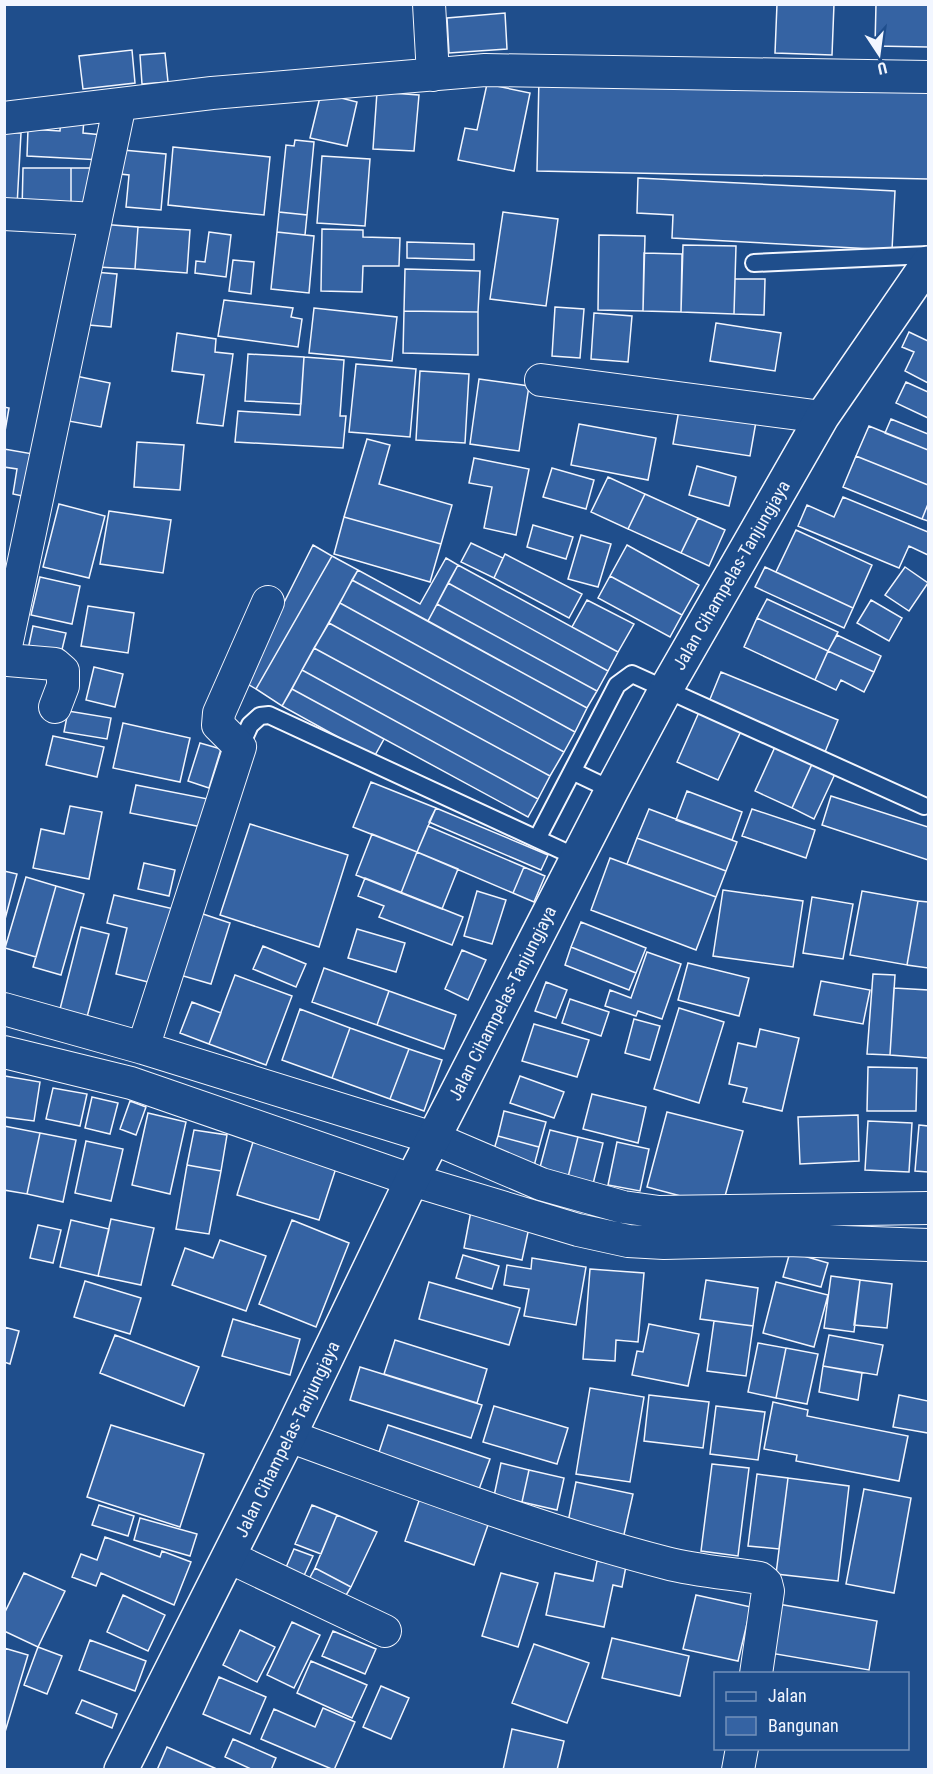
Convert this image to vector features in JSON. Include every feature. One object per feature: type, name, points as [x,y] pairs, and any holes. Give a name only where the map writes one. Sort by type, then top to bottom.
[{"type":"main road","name":"Jalan Cihampelas-Tanjungjaya","points":[[121,1770],[289,1436],[412,1180],[576,857],[666,689],[822,417],[928,263]]},
{"type":"street","points":[[429,4],[433,75]]},
{"type":"street","points":[[4,118],[212,93],[484,70],[928,76]]},
{"type":"street","points":[[55,707],[63,686],[63,671],[55,664],[8,660],[5,651],[120,104]]},
{"type":"street","points":[[4,214],[96,219]]},
{"type":"street","points":[[541,380],[822,417]]},
{"type":"street","points":[[143,1048],[240,747],[218,725],[219,713],[268,602]]},
{"type":"street","points":[[4,1009],[143,1048],[434,1138],[541,1184],[623,1207],[659,1212],[928,1208]]},
{"type":"street","points":[[4,1052],[131,1083],[412,1180],[578,1230],[628,1240],[664,1243],[787,1240],[928,1245]]},
{"type":"street","points":[[289,1436],[418,1483],[617,1549],[668,1564],[760,1578],[766,1583],[768,1591],[756,1672]]},
{"type":"street","points":[[229,1557],[385,1631]]},
{"type":"street","points":[[738,1770],[742,1750]]},
{"type":"lane","points":[[754,263],[928,255]]},
{"type":"lane","points":[[537,839],[574,772],[617,685],[632,674],[924,806]]},
{"type":"lane","points":[[240,747],[250,725],[260,716],[269,715],[576,857]]},
{"type":"lane","points":[[574,772],[612,790]]},
{"type":"building","points":[[777,4],[834,4],[832,55],[775,53]]},
{"type":"building","points":[[876,4],[928,4],[928,47],[875,46]]},
{"type":"building","points":[[505,13],[507,49],[449,53],[447,18]]},
{"type":"building","points":[[132,50],[135,83],[83,89],[79,56]]},
{"type":"building","points":[[165,53],[168,82],[142,84],[140,55]]},
{"type":"building","points":[[539,77],[928,85],[928,179],[537,171]]},
{"type":"building","points":[[487,84],[530,93],[514,171],[458,160],[465,128],[477,130]]},
{"type":"building","points":[[377,92],[419,95],[414,151],[373,149]]},
{"type":"building","points":[[321,93],[357,102],[347,146],[310,138]]},
{"type":"building","points":[[61,117],[84,118],[83,133],[103,135],[102,160],[27,156],[28,129],[60,131]]},
{"type":"building","points":[[4,132],[21,133],[17,206],[4,205]]},
{"type":"building","points":[[295,140],[314,142],[307,215],[279,212],[286,145],[294,146]]},
{"type":"building","points":[[173,147],[270,157],[264,215],[168,205]]},
{"type":"building","points":[[112,149],[166,154],[161,210],[126,207],[129,175],[110,173]]},
{"type":"building","points":[[322,156],[370,159],[365,226],[317,223]]},
{"type":"building","points":[[23,168],[71,168],[71,211],[22,211]]},
{"type":"building","points":[[71,168],[92,168],[91,208],[71,208]]},
{"type":"building","points":[[638,178],[895,191],[892,250],[672,238],[673,215],[637,213]]},
{"type":"building","points":[[279,212],[307,215],[305,235],[277,232]]},
{"type":"building","points":[[503,212],[558,219],[546,306],[490,299]]},
{"type":"building","points":[[100,224],[138,227],[135,269],[97,267]]},
{"type":"building","points":[[138,227],[190,230],[187,273],[135,269]]},
{"type":"building","points":[[322,229],[363,230],[363,237],[400,238],[399,266],[363,266],[362,292],[321,291]]},
{"type":"building","points":[[209,232],[231,235],[226,277],[195,273],[196,261],[205,262]]},
{"type":"building","points":[[277,232],[314,236],[309,293],[271,289]]},
{"type":"building","points":[[599,235],[645,236],[643,311],[598,310]]},
{"type":"building","points":[[407,242],[474,244],[474,260],[407,258]]},
{"type":"building","points":[[683,245],[736,246],[734,314],[681,312]]},
{"type":"building","points":[[644,253],[682,254],[681,312],[643,311]]},
{"type":"building","points":[[233,260],[254,262],[251,294],[229,291]]},
{"type":"building","points":[[405,269],[480,271],[478,312],[404,311]]},
{"type":"building","points":[[94,272],[117,274],[111,327],[89,325]]},
{"type":"building","points":[[735,279],[765,279],[764,315],[734,314]]},
{"type":"building","points":[[224,300],[293,308],[291,317],[302,319],[298,347],[218,336]]},
{"type":"building","points":[[555,307],[584,309],[580,358],[552,356]]},
{"type":"building","points":[[314,308],[397,317],[392,361],[309,353]]},
{"type":"building","points":[[404,311],[478,312],[478,355],[403,353]]},
{"type":"building","points":[[594,313],[632,316],[628,362],[591,359]]},
{"type":"building","points":[[716,323],[781,333],[775,371],[710,361]]},
{"type":"building","points":[[909,332],[928,341],[928,383],[905,371],[914,352],[902,347]]},
{"type":"building","points":[[177,333],[216,339],[215,352],[233,354],[223,426],[197,423],[204,375],[172,371]]},
{"type":"building","points":[[248,354],[304,357],[301,404],[245,401]]},
{"type":"building","points":[[304,357],[344,360],[340,416],[346,416],[343,448],[235,442],[238,411],[300,415]]},
{"type":"building","points":[[356,364],[416,369],[410,437],[349,432]]},
{"type":"building","points":[[420,371],[469,374],[465,443],[416,440]]},
{"type":"building","points":[[71,375],[110,383],[101,427],[63,420]]},
{"type":"building","points":[[479,379],[529,386],[519,451],[470,444]]},
{"type":"building","points":[[906,382],[928,392],[928,418],[896,403]]},
{"type":"building","points":[[680,404],[757,416],[750,456],[673,444]]},
{"type":"building","points":[[4,407],[9,408],[4,437]]},
{"type":"building","points":[[891,419],[928,434],[928,450],[885,433]]},
{"type":"building","points":[[579,424],[656,438],[648,480],[571,465]]},
{"type":"building","points":[[869,426],[928,450],[928,485],[856,456]]},
{"type":"building","points":[[367,439],[390,445],[379,484],[452,505],[441,544],[344,517]]},
{"type":"building","points":[[137,442],[184,445],[180,490],[134,487]]},
{"type":"building","points":[[4,449],[39,455],[32,498],[13,494],[17,469],[4,467]]},
{"type":"building","points":[[856,456],[928,485],[928,504],[922,519],[843,487]]},
{"type":"building","points":[[474,458],[529,469],[516,535],[484,528],[492,487],[469,483]]},
{"type":"building","points":[[697,466],[736,477],[729,506],[689,495]]},
{"type":"building","points":[[552,468],[594,480],[586,509],[543,497]]},
{"type":"building","points":[[608,477],[645,494],[628,529],[591,512]]},
{"type":"building","points":[[645,494],[698,518],[681,553],[628,529]]},
{"type":"building","points":[[843,497],[928,532],[928,555],[909,546],[899,568],[798,526],[807,505],[834,517]]},
{"type":"building","points":[[59,504],[105,516],[89,578],[43,567]]},
{"type":"building","points":[[928,504],[928,521],[922,519]]},
{"type":"building","points":[[109,511],[171,520],[163,573],[100,564]]},
{"type":"building","points":[[344,517],[441,544],[430,582],[334,554]]},
{"type":"building","points":[[698,518],[725,530],[709,566],[681,553]]},
{"type":"building","points":[[533,525],[573,537],[566,559],[527,547]]},
{"type":"building","points":[[796,530],[872,565],[853,608],[776,572]]},
{"type":"building","points":[[581,535],[611,544],[598,587],[568,579]]},
{"type":"building","points":[[471,543],[503,558],[494,578],[461,562]]},
{"type":"building","points":[[313,545],[332,556],[256,689],[244,682]]},
{"type":"building","points":[[627,545],[699,585],[682,615],[610,576]]},
{"type":"building","points":[[505,554],[582,594],[569,618],[494,578]]},
{"type":"building","points":[[332,556],[358,570],[282,706],[256,689]]},
{"type":"building","points":[[446,558],[458,565],[428,621],[352,580],[358,570],[420,604]]},
{"type":"building","points":[[458,565],[618,652],[608,671],[448,583]]},
{"type":"building","points":[[765,567],[853,608],[844,628],[755,587]]},
{"type":"building","points":[[905,567],[928,583],[909,611],[885,595]]},
{"type":"building","points":[[610,576],[682,615],[670,637],[598,598]]},
{"type":"building","points":[[40,577],[80,586],[72,624],[31,615]]},
{"type":"building","points":[[352,580],[587,708],[575,732],[340,603]]},
{"type":"building","points":[[448,583],[608,671],[597,691],[437,604]]},
{"type":"building","points":[[767,599],[838,632],[828,651],[757,618]]},
{"type":"building","points":[[587,600],[634,624],[618,652],[572,627]]},
{"type":"building","points":[[871,600],[902,618],[889,641],[857,623]]},
{"type":"building","points":[[340,603],[575,732],[564,752],[329,623]]},
{"type":"building","points":[[437,604],[597,691],[587,708],[428,621]]},
{"type":"building","points":[[88,606],[134,613],[128,653],[81,646]]},
{"type":"building","points":[[757,618],[828,651],[815,680],[744,647]]},
{"type":"building","points":[[329,623],[564,752],[550,776],[314,648]]},
{"type":"building","points":[[33,626],[66,633],[59,662],[27,654]]},
{"type":"building","points":[[837,635],[881,656],[874,672],[828,651]]},
{"type":"building","points":[[314,648],[550,776],[538,799],[302,670]]},
{"type":"building","points":[[828,651],[874,672],[864,692],[841,680],[836,690],[815,680]]},
{"type":"building","points":[[94,667],[123,674],[115,707],[86,700]]},
{"type":"building","points":[[302,670],[538,799],[528,817],[292,689]]},
{"type":"building","points":[[721,672],[838,720],[825,752],[708,704]]},
{"type":"building","points":[[292,689],[384,739],[374,757],[282,706]]},
{"type":"building","points":[[700,710],[742,729],[718,780],[677,762]]},
{"type":"building","points":[[68,711],[111,718],[107,739],[64,732]]},
{"type":"building","points":[[123,723],[190,738],[180,782],[113,768]]},
{"type":"building","points":[[53,736],[104,747],[97,777],[46,765]]},
{"type":"building","points":[[200,743],[221,749],[209,788],[188,781]]},
{"type":"building","points":[[775,747],[812,764],[792,808],[755,791]]},
{"type":"building","points":[[812,764],[835,774],[814,819],[792,808]]},
{"type":"building","points":[[371,782],[436,808],[417,852],[353,827]]},
{"type":"building","points":[[136,785],[208,799],[202,827],[130,813]]},
{"type":"building","points":[[687,791],[742,812],[732,840],[676,820]]},
{"type":"building","points":[[831,796],[928,827],[928,860],[822,825]]},
{"type":"building","points":[[70,806],[102,812],[89,879],[33,868],[41,829],[64,834]]},
{"type":"building","points":[[436,808],[548,855],[541,870],[429,822]]},
{"type":"building","points":[[649,809],[737,842],[726,871],[637,838]]},
{"type":"building","points":[[752,809],[815,830],[806,858],[742,836]]},
{"type":"building","points":[[250,824],[348,855],[319,947],[220,915]]},
{"type":"building","points":[[428,826],[524,867],[513,893],[417,852]]},
{"type":"building","points":[[372,834],[417,852],[401,893],[356,875]]},
{"type":"building","points":[[637,838],[726,871],[716,897],[627,864]]},
{"type":"building","points":[[417,852],[458,869],[442,909],[401,893]]},
{"type":"building","points":[[610,858],[716,897],[696,950],[591,910]]},
{"type":"building","points":[[144,863],[175,870],[169,896],[138,889]]},
{"type":"building","points":[[524,867],[545,876],[534,902],[513,893]]},
{"type":"building","points":[[4,871],[17,874],[4,923]]},
{"type":"building","points":[[26,877],[56,886],[36,957],[5,948]]},
{"type":"building","points":[[365,878],[463,917],[452,945],[379,917],[384,906],[358,896]]},
{"type":"building","points":[[56,886],[84,894],[61,975],[33,967]]},
{"type":"building","points":[[723,890],[803,901],[793,967],[713,956]]},
{"type":"building","points":[[477,891],[506,900],[492,944],[464,936]]},
{"type":"building","points":[[862,891],[918,901],[907,965],[850,955]]},
{"type":"building","points":[[114,895],[178,910],[160,985],[116,974],[127,928],[107,923]]},
{"type":"building","points":[[812,897],[853,904],[843,959],[803,953]]},
{"type":"building","points":[[918,901],[928,902],[928,968],[907,965]]},
{"type":"building","points":[[200,913],[230,923],[211,984],[180,975]]},
{"type":"building","points":[[581,922],[646,948],[636,973],[571,947]]},
{"type":"building","points":[[81,927],[109,934],[87,1017],[60,1009]]},
{"type":"building","points":[[357,929],[405,943],[396,972],[348,958]]},
{"type":"building","points":[[263,946],[306,964],[296,987],[253,969]]},
{"type":"building","points":[[571,947],[636,973],[629,990],[565,965]]},
{"type":"building","points":[[462,950],[486,960],[468,1000],[445,989]]},
{"type":"building","points":[[647,952],[681,964],[662,1019],[638,1011],[636,1016],[605,1006],[610,990],[631,998]]},
{"type":"building","points":[[688,963],[749,978],[739,1016],[678,1000]]},
{"type":"building","points":[[324,968],[389,991],[377,1025],[312,1002]]},
{"type":"building","points":[[873,974],[895,975],[890,1055],[867,1054]]},
{"type":"building","points":[[235,975],[292,996],[266,1065],[209,1044]]},
{"type":"building","points":[[821,981],[870,990],[863,1024],[814,1015]]},
{"type":"building","points":[[546,982],[567,990],[556,1018],[535,1011]]},
{"type":"building","points":[[894,988],[928,990],[928,1058],[890,1055]]},
{"type":"building","points":[[389,991],[456,1015],[444,1049],[377,1025]]},
{"type":"building","points":[[570,999],[609,1012],[601,1036],[562,1023]]},
{"type":"building","points":[[192,1002],[221,1013],[209,1044],[180,1033]]},
{"type":"building","points":[[679,1008],[724,1022],[699,1103],[654,1089]]},
{"type":"building","points":[[300,1009],[350,1028],[332,1078],[282,1060]]},
{"type":"building","points":[[634,1019],[660,1026],[650,1060],[625,1053]]},
{"type":"building","points":[[534,1024],[589,1040],[577,1077],[522,1061]]},
{"type":"building","points":[[350,1028],[409,1049],[390,1099],[332,1078]]},
{"type":"building","points":[[760,1029],[799,1038],[782,1111],[743,1102],[747,1088],[729,1084],[738,1043],[756,1047]]},
{"type":"building","points":[[409,1049],[442,1060],[424,1111],[390,1099]]},
{"type":"building","points":[[868,1067],[917,1068],[916,1111],[867,1111]]},
{"type":"building","points":[[5,1076],[40,1082],[34,1121],[4,1117]]},
{"type":"building","points":[[520,1076],[564,1092],[554,1118],[510,1103]]},
{"type":"building","points":[[53,1088],[87,1094],[80,1126],[46,1119]]},
{"type":"building","points":[[592,1094],[646,1107],[638,1143],[583,1129]]},
{"type":"building","points":[[92,1097],[118,1103],[110,1134],[85,1128]]},
{"type":"building","points":[[130,1101],[146,1107],[136,1135],[120,1129]]},
{"type":"building","points":[[504,1111],[546,1122],[539,1147],[498,1136]]},
{"type":"building","points":[[667,1112],[743,1131],[722,1207],[647,1187]]},
{"type":"building","points":[[148,1113],[186,1122],[170,1194],[132,1185]]},
{"type":"building","points":[[858,1115],[859,1161],[800,1164],[798,1117]]},
{"type":"building","points":[[868,1121],[912,1123],[909,1172],[865,1170]]},
{"type":"building","points":[[919,1125],[928,1126],[928,1172],[915,1171]]},
{"type":"building","points":[[4,1126],[40,1133],[27,1194],[4,1190]]},
{"type":"building","points":[[194,1130],[227,1135],[221,1171],[187,1165]]},
{"type":"building","points":[[550,1130],[578,1137],[568,1177],[539,1171]]},
{"type":"building","points":[[40,1133],[76,1140],[63,1202],[27,1194]]},
{"type":"building","points":[[498,1136],[539,1147],[534,1166],[492,1156]]},
{"type":"building","points":[[578,1137],[603,1143],[593,1184],[568,1177]]},
{"type":"building","points":[[86,1141],[123,1149],[111,1201],[75,1193]]},
{"type":"building","points":[[253,1142],[336,1168],[319,1220],[237,1195]]},
{"type":"building","points":[[617,1142],[649,1149],[640,1191],[608,1185]]},
{"type":"building","points":[[187,1165],[221,1171],[209,1234],[176,1229]]},
{"type":"building","points":[[471,1211],[530,1223],[522,1260],[464,1248]]},
{"type":"building","points":[[111,1219],[154,1228],[141,1285],[98,1276]]},
{"type":"building","points":[[71,1220],[109,1229],[98,1276],[60,1267]]},
{"type":"building","points":[[292,1220],[349,1243],[316,1327],[259,1304]]},
{"type":"building","points":[[38,1225],[61,1230],[53,1263],[30,1258]]},
{"type":"building","points":[[220,1240],[266,1256],[246,1311],[172,1285],[185,1248],[213,1258]]},
{"type":"building","points":[[790,1252],[828,1263],[821,1287],[783,1277]]},
{"type":"building","points":[[463,1255],[499,1266],[492,1289],[456,1278]]},
{"type":"building","points":[[532,1258],[586,1267],[576,1325],[524,1316],[529,1289],[504,1285],[507,1265],[531,1269]]},
{"type":"building","points":[[590,1269],[644,1273],[638,1342],[616,1340],[615,1361],[583,1359]]},
{"type":"building","points":[[831,1276],[860,1280],[854,1332],[824,1328]]},
{"type":"building","points":[[706,1280],[758,1288],[753,1326],[700,1319]]},
{"type":"building","points":[[860,1280],[892,1284],[887,1328],[854,1325]]},
{"type":"building","points":[[85,1281],[141,1298],[130,1334],[74,1317]]},
{"type":"building","points":[[429,1282],[520,1308],[509,1345],[419,1319]]},
{"type":"building","points":[[776,1282],[828,1295],[814,1347],[763,1333]]},
{"type":"building","points":[[233,1319],[300,1339],[290,1375],[222,1356]]},
{"type":"building","points":[[714,1321],[753,1326],[746,1376],[707,1371]]},
{"type":"building","points":[[649,1324],[699,1334],[688,1386],[632,1375],[637,1351],[643,1352]]},
{"type":"building","points":[[4,1327],[19,1331],[10,1364],[4,1362]]},
{"type":"building","points":[[115,1335],[199,1367],[184,1406],[100,1373]]},
{"type":"building","points":[[829,1335],[883,1345],[877,1375],[823,1366]]},
{"type":"building","points":[[395,1340],[487,1369],[477,1403],[384,1374]]},
{"type":"building","points":[[758,1343],[786,1348],[776,1398],[748,1392]]},
{"type":"building","points":[[786,1348],[818,1354],[807,1404],[776,1398]]},
{"type":"building","points":[[823,1366],[862,1373],[858,1400],[819,1392]]},
{"type":"building","points":[[360,1367],[482,1405],[471,1438],[350,1400]]},
{"type":"building","points":[[590,1388],[644,1397],[630,1482],[576,1474]]},
{"type":"building","points":[[649,1395],[709,1402],[703,1448],[644,1441]]},
{"type":"building","points":[[899,1395],[928,1401],[928,1433],[893,1427]]},
{"type":"building","points":[[773,1402],[808,1410],[807,1416],[908,1436],[899,1481],[796,1461],[797,1455],[764,1449]]},
{"type":"building","points":[[494,1406],[568,1428],[557,1464],[483,1442]]},
{"type":"building","points":[[716,1406],[765,1412],[758,1460],[710,1454]]},
{"type":"building","points":[[111,1425],[204,1454],[180,1527],[87,1497]]},
{"type":"building","points":[[388,1425],[490,1459],[478,1492],[377,1458]]},
{"type":"building","points":[[501,1463],[529,1470],[522,1502],[494,1496]]},
{"type":"building","points":[[712,1464],[749,1468],[738,1556],[701,1551]]},
{"type":"building","points":[[529,1470],[564,1478],[557,1510],[522,1502]]},
{"type":"building","points":[[757,1474],[788,1478],[779,1549],[748,1546]]},
{"type":"building","points":[[788,1478],[849,1486],[838,1581],[776,1574]]},
{"type":"building","points":[[576,1482],[633,1494],[623,1539],[567,1527]]},
{"type":"building","points":[[864,1489],[911,1498],[894,1593],[846,1584]]},
{"type":"building","points":[[420,1498],[489,1522],[474,1565],[405,1541]]},
{"type":"building","points":[[99,1505],[134,1516],[128,1536],[92,1525]]},
{"type":"building","points":[[312,1505],[337,1515],[321,1554],[295,1544]]},
{"type":"building","points":[[337,1515],[377,1532],[351,1587],[315,1568]]},
{"type":"building","points":[[140,1518],[197,1534],[190,1556],[134,1540]]},
{"type":"building","points":[[105,1537],[160,1557],[162,1551],[191,1562],[174,1605],[101,1573],[96,1586],[72,1577],[81,1554],[97,1560]]},
{"type":"building","points":[[294,1549],[313,1556],[302,1580],[284,1572]]},
{"type":"building","points":[[597,1561],[626,1566],[622,1587],[613,1585],[604,1627],[546,1615],[555,1573],[593,1581]]},
{"type":"building","points":[[315,1568],[351,1587],[342,1602],[307,1583]]},
{"type":"building","points":[[24,1573],[65,1591],[38,1647],[4,1631],[4,1614]]},
{"type":"building","points":[[501,1573],[538,1583],[518,1647],[482,1636]]},
{"type":"building","points":[[123,1595],[165,1615],[148,1651],[107,1632]]},
{"type":"building","points":[[696,1595],[751,1607],[738,1661],[683,1649]]},
{"type":"building","points":[[778,1604],[877,1621],[869,1670],[770,1653]]},
{"type":"building","points":[[292,1622],[320,1635],[294,1688],[267,1675]]},
{"type":"building","points":[[240,1630],[275,1647],[257,1682],[223,1665]]},
{"type":"building","points":[[333,1631],[376,1649],[365,1674],[322,1656]]},
{"type":"building","points":[[612,1638],[689,1656],[680,1696],[602,1678]]},
{"type":"building","points":[[90,1640],[146,1661],[135,1691],[79,1670]]},
{"type":"building","points":[[534,1644],[589,1663],[567,1723],[512,1703]]},
{"type":"building","points":[[38,1647],[62,1656],[47,1694],[24,1685]]},
{"type":"building","points":[[4,1648],[28,1655],[5,1732],[4,1732]]},
{"type":"building","points":[[311,1661],[367,1685],[352,1718],[297,1693]]},
{"type":"building","points":[[219,1677],[266,1697],[250,1734],[203,1714]]},
{"type":"building","points":[[381,1686],[409,1698],[391,1739],[363,1727]]},
{"type":"building","points":[[82,1700],[117,1714],[112,1728],[76,1713]]},
{"type":"building","points":[[323,1708],[355,1722],[334,1770],[261,1739],[274,1709],[315,1727]]},
{"type":"building","points":[[512,1729],[564,1741],[557,1770],[503,1770]]},
{"type":"building","points":[[233,1739],[276,1758],[271,1770],[253,1770],[225,1757]]},
{"type":"building","points":[[167,1747],[219,1770],[157,1770]]}]
